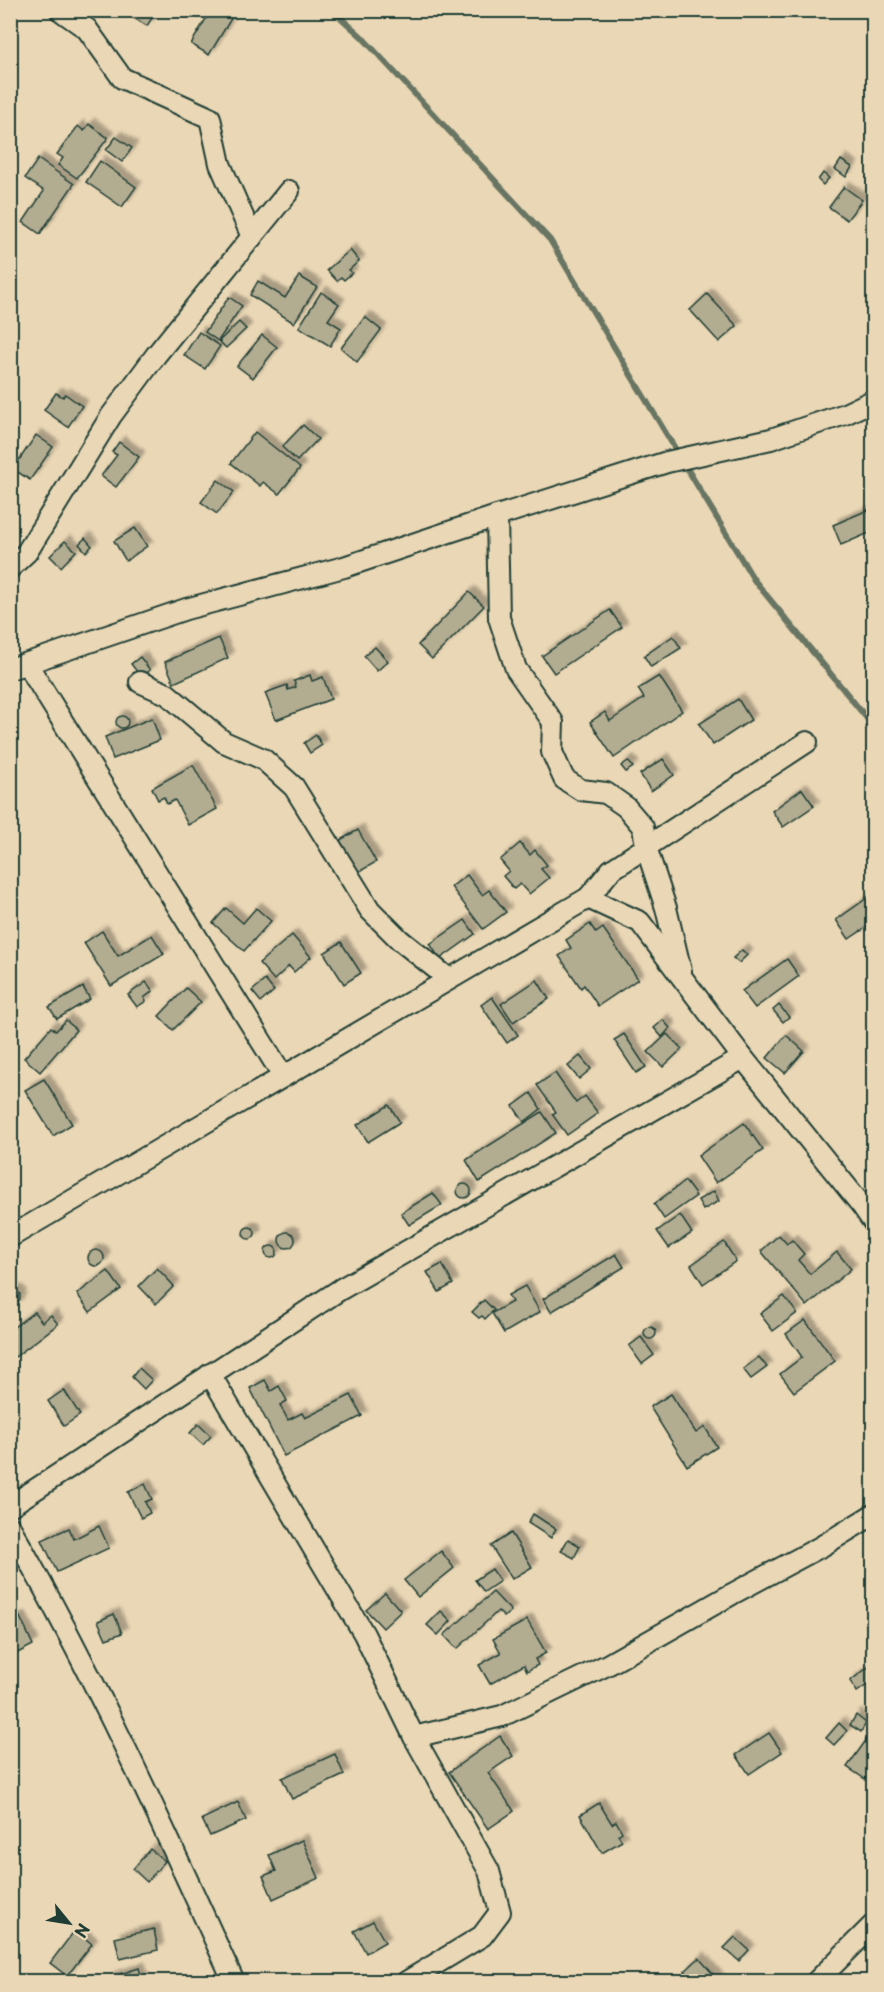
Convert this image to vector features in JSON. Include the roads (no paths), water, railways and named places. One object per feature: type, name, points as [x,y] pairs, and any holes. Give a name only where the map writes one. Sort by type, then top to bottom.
[{"type":"street","points":[[60,10],[87,29],[122,78],[210,118],[220,164],[252,237]]},
{"type":"street","points":[[10,568],[27,552],[63,490],[124,398],[289,191]]},
{"type":"street","points":[[284,1076],[19,667],[186,609],[344,567],[667,462],[771,439],[844,414],[873,400]]},
{"type":"street","points":[[497,516],[499,618],[516,669],[553,722],[552,752],[564,779],[581,790],[606,793],[626,807],[643,827],[646,847],[666,908],[683,979]]},
{"type":"street","points":[[140,682],[167,694],[224,742],[263,759],[294,787],[370,910],[400,940],[449,979]]},
{"type":"street","points":[[10,1237],[588,898],[612,870],[807,742]]},
{"type":"street","points":[[588,898],[640,922],[743,1058],[863,1207],[873,1223]]},
{"type":"street","points":[[10,1506],[341,1289],[743,1058]]},
{"type":"street","points":[[210,1374],[364,1634],[414,1737],[489,1871],[500,1912],[482,1936],[406,1982]]},
{"type":"street","points":[[414,1737],[502,1716],[609,1664],[822,1546],[873,1515]]},
{"type":"street","points":[[10,1527],[52,1600],[105,1706],[234,1982]]},
{"type":"street","points":[[816,1982],[873,1924]]},
{"type":"waterway","points":[[332,10],[361,36],[550,240],[754,580],[874,727]]}]
